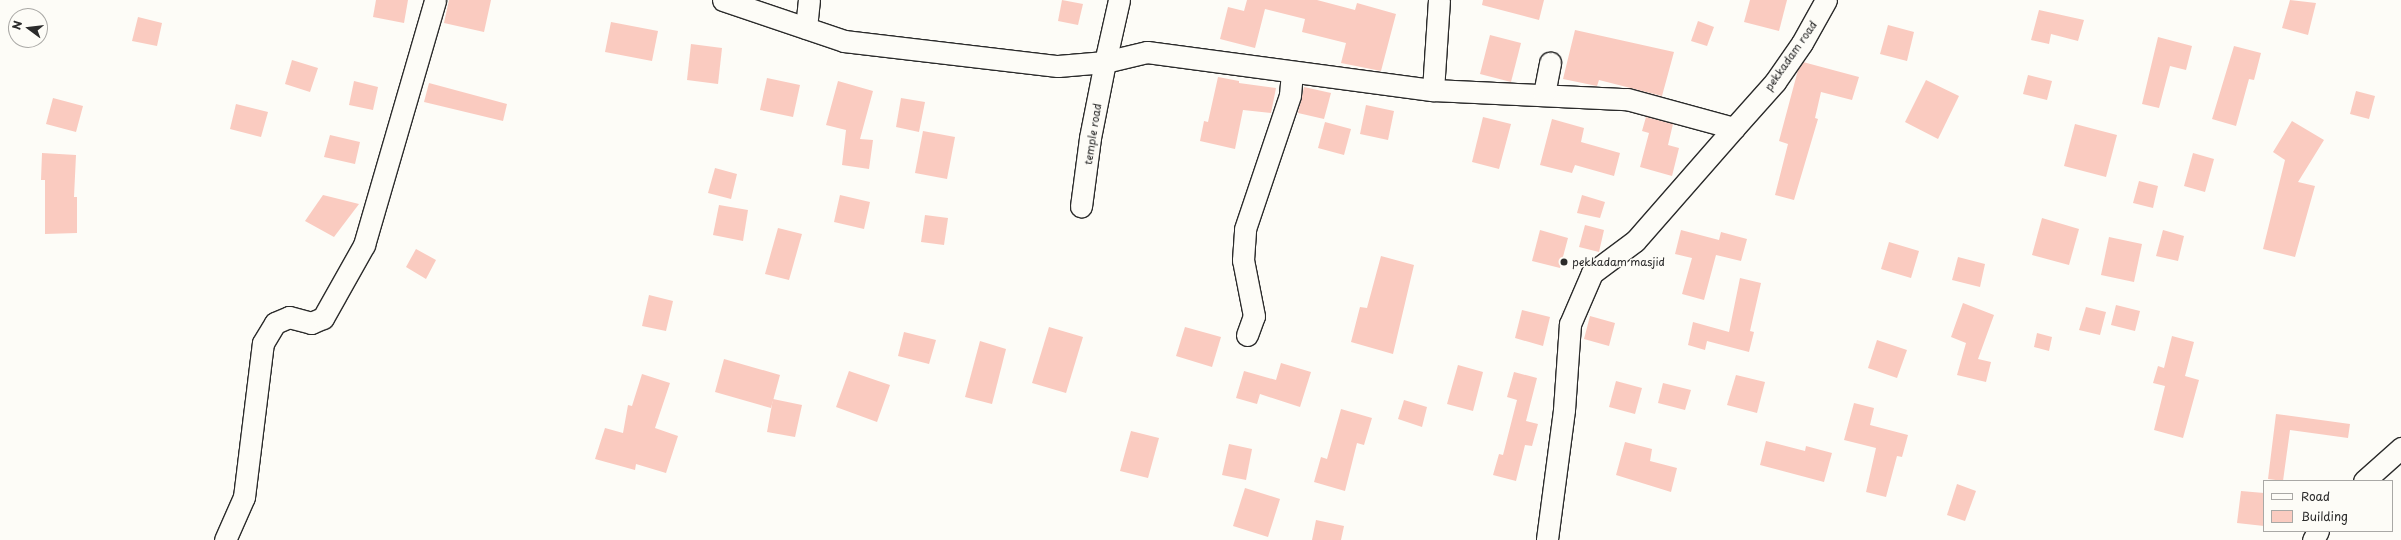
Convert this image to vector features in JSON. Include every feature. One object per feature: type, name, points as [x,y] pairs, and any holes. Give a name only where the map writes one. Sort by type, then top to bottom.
[{"type":"street","points":[[225,540],[244,497],[262,343],[274,323],[290,317],[312,323],[323,318],[364,245],[436,0]]},
{"type":"street","points":[[724,0],[844,41],[989,60],[1058,66],[1105,62],[1147,52],[1434,90],[1627,99],[1734,128]]},
{"type":"street","points":[[806,28],[808,0]]},
{"type":"street","name":"temple road","points":[[1081,206],[1090,138],[1105,62],[1120,0]]},
{"type":"street","points":[[1434,90],[1439,0]]},
{"type":"street","name":"pekkadam road","points":[[1548,540],[1564,410],[1570,324],[1592,273],[1635,241],[1775,82],[1802,43],[1826,0]]},
{"type":"street","points":[[1544,94],[1550,63]]},
{"type":"street","points":[[1247,335],[1254,316],[1243,260],[1245,229],[1290,95],[1292,72]]},
{"type":"street","points":[[2365,480],[2401,448]]},
{"type":"building","points":[[376,0],[408,0],[404,23],[373,17]]},
{"type":"building","points":[[449,0],[491,0],[484,32],[444,23]]},
{"type":"building","points":[[1062,0],[1083,4],[1078,25],[1058,21]]},
{"type":"building","points":[[1247,0],[1317,0],[1355,10],[1357,3],[1396,14],[1381,71],[1341,63],[1346,43],[1302,32],[1305,19],[1265,9],[1255,48],[1220,39],[1228,7],[1244,11]]},
{"type":"building","points":[[1483,0],[1544,0],[1539,20],[1482,5]]},
{"type":"building","points":[[1750,0],[1787,0],[1779,31],[1744,22]]},
{"type":"building","points":[[2290,0],[2316,3],[2308,35],[2282,28]]},
{"type":"building","points":[[2039,10],[2084,20],[2078,41],[2051,34],[2049,44],[2031,40]]},
{"type":"building","points":[[138,17],[162,23],[157,46],[132,41]]},
{"type":"building","points":[[1698,21],[1714,27],[1707,46],[1691,41]]},
{"type":"building","points":[[611,22],[658,31],[652,61],[605,52]]},
{"type":"building","points":[[1888,25],[1914,32],[1907,61],[1880,54]]},
{"type":"building","points":[[1575,30],[1674,52],[1662,96],[1599,80],[1597,86],[1563,79]]},
{"type":"building","points":[[1490,35],[1521,43],[1511,82],[1480,74]]},
{"type":"building","points":[[2158,37],[2192,46],[2186,70],[2170,66],[2159,108],[2142,104]]},
{"type":"building","points":[[691,44],[722,48],[718,84],[687,80]]},
{"type":"building","points":[[2234,46],[2261,53],[2254,80],[2249,79],[2236,126],[2212,119]]},
{"type":"building","points":[[292,60],[318,68],[310,92],[285,84]]},
{"type":"building","points":[[1803,62],[1859,77],[1852,100],[1821,92],[1815,118],[1818,119],[1794,200],[1775,195],[1788,144],[1779,141],[1798,70]]},
{"type":"building","points":[[2028,75],[2052,81],[2047,100],[2023,94]]},
{"type":"building","points":[[1218,77],[1239,81],[1239,83],[1276,88],[1271,113],[1243,110],[1235,149],[1200,141],[1204,121],[1208,122]]},
{"type":"building","points":[[767,78],[800,85],[793,117],[760,110]]},
{"type":"building","points":[[1926,80],[1959,96],[1938,139],[1905,122]]},
{"type":"building","points":[[354,81],[378,87],[373,110],[349,105]]},
{"type":"building","points":[[838,81],[873,91],[860,139],[873,140],[869,169],[842,165],[846,130],[826,125]]},
{"type":"building","points":[[429,83],[507,104],[503,121],[424,102]]},
{"type":"building","points":[[1304,87],[1331,93],[1324,119],[1298,113]]},
{"type":"building","points":[[2356,91],[2375,96],[2369,119],[2350,114]]},
{"type":"building","points":[[53,98],[83,106],[76,132],[46,124]]},
{"type":"building","points":[[901,98],[925,102],[919,132],[896,127]]},
{"type":"building","points":[[236,104],[268,112],[261,137],[230,129]]},
{"type":"building","points":[[1366,105],[1394,111],[1388,140],[1360,134]]},
{"type":"building","points":[[1483,117],[1511,124],[1499,169],[1472,162]]},
{"type":"building","points":[[1646,117],[1673,124],[1668,145],[1679,148],[1672,176],[1640,167],[1649,133],[1642,131]]},
{"type":"building","points":[[1552,119],[1584,128],[1581,142],[1620,153],[1614,176],[1575,165],[1572,173],[1540,165]]},
{"type":"building","points":[[2292,121],[2324,140],[2298,182],[2315,186],[2295,257],[2263,249],[2285,160],[2273,152]]},
{"type":"building","points":[[1325,122],[1351,129],[1344,155],[1318,148]]},
{"type":"building","points":[[2075,124],[2117,135],[2106,177],[2064,166]]},
{"type":"building","points":[[923,131],[955,137],[947,179],[915,173]]},
{"type":"building","points":[[330,135],[360,142],[355,164],[324,157]]},
{"type":"building","points":[[42,153],[76,155],[74,197],[77,197],[77,233],[45,234],[45,180],[41,180]]},
{"type":"building","points":[[2193,153],[2214,159],[2205,192],[2184,186]]},
{"type":"building","points":[[715,168],[737,174],[731,199],[708,193]]},
{"type":"building","points":[[2139,181],[2158,186],[2153,208],[2133,203]]},
{"type":"building","points":[[323,195],[359,204],[334,237],[305,221]]},
{"type":"building","points":[[840,195],[870,202],[864,229],[834,222]]},
{"type":"building","points":[[1582,195],[1605,202],[1600,218],[1577,213]]},
{"type":"building","points":[[719,205],[748,210],[743,241],[713,235]]},
{"type":"building","points":[[925,215],[948,218],[944,245],[921,242]]},
{"type":"building","points":[[2042,218],[2079,229],[2069,265],[2032,255]]},
{"type":"building","points":[[1585,225],[1604,230],[1599,252],[1579,247]]},
{"type":"building","points":[[778,228],[802,234],[789,280],[765,274]]},
{"type":"building","points":[[1540,230],[1568,238],[1560,268],[1532,261]]},
{"type":"building","points":[[1681,230],[1719,240],[1721,232],[1747,239],[1741,261],[1716,255],[1704,300],[1682,294],[1692,258],[1675,254]]},
{"type":"building","points":[[2163,230],[2184,236],[2178,261],[2156,256]]},
{"type":"building","points":[[2109,237],[2142,244],[2134,282],[2101,275]]},
{"type":"building","points":[[1889,242],[1919,251],[1911,278],[1881,269]]},
{"type":"building","points":[[416,249],[436,260],[426,279],[406,267]]},
{"type":"building","points":[[1381,256],[1414,265],[1393,354],[1351,342],[1360,307],[1367,308]]},
{"type":"building","points":[[1958,257],[1985,264],[1980,287],[1952,280]]},
{"type":"building","points":[[1740,278],[1761,283],[1750,331],[1754,332],[1749,352],[1707,341],[1705,350],[1688,345],[1693,322],[1729,332]]},
{"type":"building","points":[[649,295],[673,301],[666,331],[642,326]]},
{"type":"building","points":[[1963,303],[1994,315],[1978,359],[1991,362],[1986,382],[1957,375],[1966,343],[1951,337]]},
{"type":"building","points":[[2116,305],[2140,311],[2135,331],[2111,325]]},
{"type":"building","points":[[2086,307],[2106,312],[2100,335],[2079,330]]},
{"type":"building","points":[[1522,310],[1550,317],[1543,346],[1515,338]]},
{"type":"building","points":[[1590,316],[1615,323],[1609,346],[1584,339]]},
{"type":"building","points":[[1049,327],[1083,337],[1066,393],[1032,383]]},
{"type":"building","points":[[1185,327],[1221,337],[1212,367],[1176,356]]},
{"type":"building","points":[[904,332],[936,340],[929,364],[898,356]]},
{"type":"building","points":[[2037,333],[2052,337],[2049,351],[2034,347]]},
{"type":"building","points":[[2172,336],[2194,342],[2185,376],[2199,380],[2183,438],[2154,430],[2165,386],[2153,383],[2158,366],[2164,368]]},
{"type":"building","points":[[1877,340],[1907,350],[1897,378],[1868,368]]},
{"type":"building","points":[[980,341],[1006,349],[992,404],[965,397]]},
{"type":"building","points":[[724,359],[780,375],[771,408],[715,392]]},
{"type":"building","points":[[1281,363],[1311,372],[1300,407],[1260,394],[1257,404],[1236,398],[1244,371],[1276,380]]},
{"type":"building","points":[[1458,365],[1483,372],[1473,411],[1447,404]]},
{"type":"building","points":[[849,371],[890,385],[877,422],[836,407]]},
{"type":"building","points":[[1514,372],[1537,378],[1526,421],[1538,424],[1532,446],[1525,445],[1516,481],[1493,475],[1499,454],[1503,455],[1517,400],[1507,397]]},
{"type":"building","points":[[642,374],[670,383],[655,428],[678,436],[666,473],[636,464],[635,470],[595,459],[605,428],[623,433],[628,405],[632,406]]},
{"type":"building","points":[[1736,375],[1765,382],[1757,413],[1727,405]]},
{"type":"building","points":[[1616,381],[1642,388],[1635,414],[1609,407]]},
{"type":"building","points":[[1663,383],[1691,390],[1685,410],[1658,403]]},
{"type":"building","points":[[773,399],[802,405],[795,437],[767,432]]},
{"type":"building","points":[[1404,400],[1427,407],[1422,427],[1398,419]]},
{"type":"building","points":[[1854,403],[1874,408],[1870,425],[1908,435],[1902,457],[1897,456],[1886,497],[1866,492],[1876,448],[1844,440]]},
{"type":"building","points":[[1341,409],[1372,418],[1364,445],[1357,443],[1345,491],[1314,482],[1321,457],[1327,459]]},
{"type":"building","points":[[2276,414],[2350,424],[2348,438],[2290,430],[2283,480],[2268,479]]},
{"type":"building","points":[[1131,431],[1159,438],[1148,478],[1120,471]]},
{"type":"building","points":[[1766,441],[1805,451],[1806,446],[1832,453],[1824,482],[1760,465]]},
{"type":"building","points":[[1625,442],[1652,449],[1650,461],[1677,468],[1671,492],[1616,475]]},
{"type":"building","points":[[1229,444],[1252,449],[1246,480],[1222,475]]},
{"type":"building","points":[[1957,484],[1976,491],[1965,521],[1947,515]]},
{"type":"building","points":[[1245,488],[1280,499],[1268,537],[1233,526]]},
{"type":"building","points":[[2241,491],[2263,493],[2263,526],[2237,523]]},
{"type":"building","points":[[1316,520],[1344,526],[1341,540],[1312,540]]},
{"type":"place","name":"pekkadam masjid","points":[[1564,262]]}]
